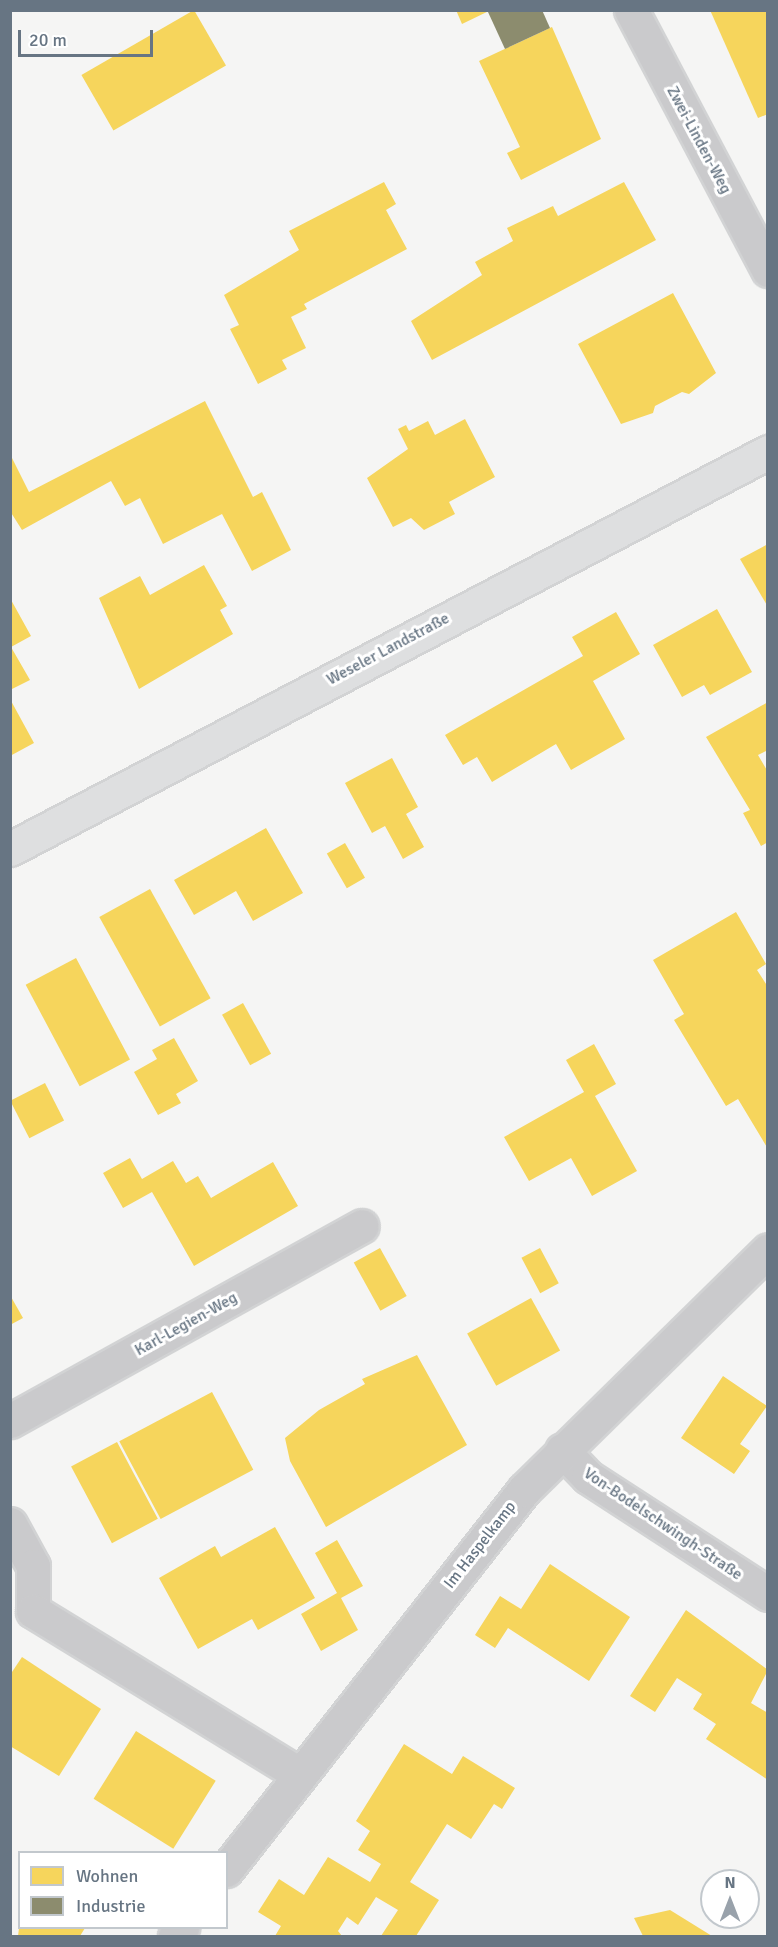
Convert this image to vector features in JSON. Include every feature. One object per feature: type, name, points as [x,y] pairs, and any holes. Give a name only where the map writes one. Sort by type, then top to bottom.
[{"type":"street","name":"Zwei-Linden-Weg","points":[[631,10],[768,270]]},
{"type":"street","name":"Weseler Landstraße","points":[[10,849],[768,452]]},
{"type":"street","name":"Karl-Legien-Weg","points":[[10,1421],[362,1226]]},
{"type":"street","name":"Im Haspelkamp","points":[[228,1867],[524,1490],[562,1450],[768,1250]]},
{"type":"street","name":"Von-Bodelschwingh-Straße","points":[[562,1450],[588,1477],[768,1594]]},
{"type":"street","points":[[10,1524],[33,1566],[22,1614],[299,1774]]},
{"type":"building: Wohnen","points":[[194,10],[226,65],[113,130],[81,75]]},
{"type":"building: Wohnen","points":[[456,10],[491,10],[462,24]]},
{"type":"building: Wohnen","points":[[710,10],[768,10],[768,114],[758,118]]},
{"type":"building: Wohnen","points":[[552,27],[601,139],[521,180],[507,153],[520,147],[479,61]]},
{"type":"building: Wohnen","points":[[384,182],[396,204],[386,210],[407,249],[304,304],[307,309],[291,317],[306,348],[282,360],[287,369],[258,384],[230,329],[239,325],[224,295],[299,250],[289,231]]},
{"type":"building: Wohnen","points":[[624,182],[656,240],[432,360],[411,321],[482,275],[475,262],[513,241],[507,228],[553,206],[558,216]]},
{"type":"building: Wohnen","points":[[673,293],[716,373],[689,394],[682,392],[655,406],[653,413],[621,424],[578,344]]},
{"type":"building: Wohnen","points":[[205,401],[253,497],[262,492],[291,550],[252,571],[222,514],[163,544],[140,498],[125,506],[111,481],[22,530],[10,511],[10,454],[29,492]]},
{"type":"building: Wohnen","points":[[465,419],[495,477],[449,502],[455,514],[424,530],[411,518],[393,527],[367,478],[408,449],[398,429],[406,425],[409,431],[428,421],[435,435]]},
{"type":"building: Wohnen","points":[[768,544],[768,607],[740,559]]},
{"type":"building: Wohnen","points":[[204,565],[227,606],[220,610],[233,634],[139,689],[99,598],[140,576],[150,595]]},
{"type":"building: Wohnen","points":[[10,598],[31,636],[11,647],[30,680],[10,690]]},
{"type":"building: Wohnen","points":[[717,609],[752,672],[710,695],[704,685],[682,697],[653,645]]},
{"type":"building: Wohnen","points":[[616,612],[640,654],[593,681],[625,739],[571,770],[556,744],[492,782],[477,757],[463,765],[445,735],[583,656],[572,637]]},
{"type":"building: Wohnen","points":[[10,699],[34,743],[10,756]]},
{"type":"building: Wohnen","points":[[768,702],[768,750],[758,755],[768,772],[768,842],[761,846],[743,813],[750,810],[706,737]]},
{"type":"building: Wohnen","points":[[392,758],[418,807],[406,814],[424,847],[403,859],[385,826],[372,833],[345,783]]},
{"type":"building: Wohnen","points":[[266,828],[303,893],[253,921],[236,891],[194,915],[174,880]]},
{"type":"building: Wohnen","points":[[345,843],[365,878],[347,888],[327,854]]},
{"type":"building: Wohnen","points":[[150,889],[211,998],[160,1026],[99,917]]},
{"type":"building: Wohnen","points":[[736,912],[766,964],[757,970],[768,987],[768,1149],[738,1099],[726,1106],[674,1020],[684,1014],[653,960]]},
{"type":"building: Wohnen","points":[[76,958],[130,1060],[80,1086],[26,985]]},
{"type":"building: Wohnen","points":[[243,1003],[271,1054],[250,1065],[222,1015]]},
{"type":"building: Wohnen","points":[[174,1038],[198,1081],[176,1094],[181,1103],[158,1115],[134,1072],[157,1059],[152,1050]]},
{"type":"building: Wohnen","points":[[594,1044],[616,1084],[595,1096],[637,1171],[592,1196],[571,1158],[529,1181],[504,1137],[584,1092],[566,1060]]},
{"type":"building: Wohnen","points":[[45,1083],[64,1120],[29,1138],[10,1101]]},
{"type":"building: Wohnen","points":[[130,1158],[142,1179],[173,1161],[186,1183],[198,1176],[211,1198],[273,1162],[298,1206],[194,1266],[152,1192],[123,1208],[103,1173]]},
{"type":"building: Wohnen","points":[[380,1248],[407,1296],[380,1311],[354,1263]]},
{"type":"building: Wohnen","points":[[540,1248],[559,1283],[540,1293],[521,1258]]},
{"type":"building: Wohnen","points":[[10,1295],[23,1318],[10,1325]]},
{"type":"building: Wohnen","points":[[531,1298],[560,1350],[496,1386],[467,1333]]},
{"type":"building: Wohnen","points":[[417,1355],[467,1445],[326,1527],[290,1461],[285,1438],[319,1410],[365,1384],[362,1379]]},
{"type":"building: Wohnen","points":[[723,1376],[767,1406],[740,1444],[750,1451],[734,1474],[681,1438]]},
{"type":"building: Wohnen","points":[[212,1392],[253,1470],[161,1519],[119,1441]]},
{"type":"building: Wohnen","points":[[117,1442],[158,1519],[112,1543],[71,1466]]},
{"type":"building: Wohnen","points":[[275,1527],[315,1598],[258,1630],[252,1619],[198,1649],[159,1578],[215,1546],[221,1557]]},
{"type":"building: Wohnen","points":[[337,1540],[363,1586],[341,1598],[358,1630],[321,1651],[301,1614],[337,1593],[315,1553]]},
{"type":"building: Wohnen","points":[[550,1564],[630,1617],[589,1681],[508,1628],[495,1648],[475,1635],[500,1596],[521,1609]]},
{"type":"building: Wohnen","points":[[686,1610],[768,1670],[751,1703],[768,1713],[768,1780],[706,1739],[716,1724],[693,1709],[702,1694],[677,1678],[655,1712],[630,1696]]},
{"type":"building: Wohnen","points":[[22,1657],[101,1709],[59,1776],[10,1746],[10,1675]]},
{"type":"building: Wohnen","points":[[136,1731],[216,1781],[173,1849],[94,1799]]},
{"type":"building: Wohnen","points":[[404,1744],[452,1774],[463,1756],[515,1788],[502,1809],[494,1804],[471,1839],[447,1824],[410,1882],[439,1900],[416,1936],[381,1936],[398,1910],[376,1897],[358,1925],[347,1917],[338,1931],[342,1936],[275,1936],[281,1926],[258,1912],[279,1879],[304,1895],[328,1857],[370,1882],[381,1864],[358,1850],[370,1831],[356,1821]]},
{"type":"building: Wohnen","points":[[670,1910],[712,1936],[643,1936],[634,1918]]},
{"type":"building: Wohnen","points":[[19,1929],[84,1929],[80,1936],[18,1936]]},
{"type":"building: Industrie","points":[[542,10],[550,28],[505,49],[488,12]]}]
